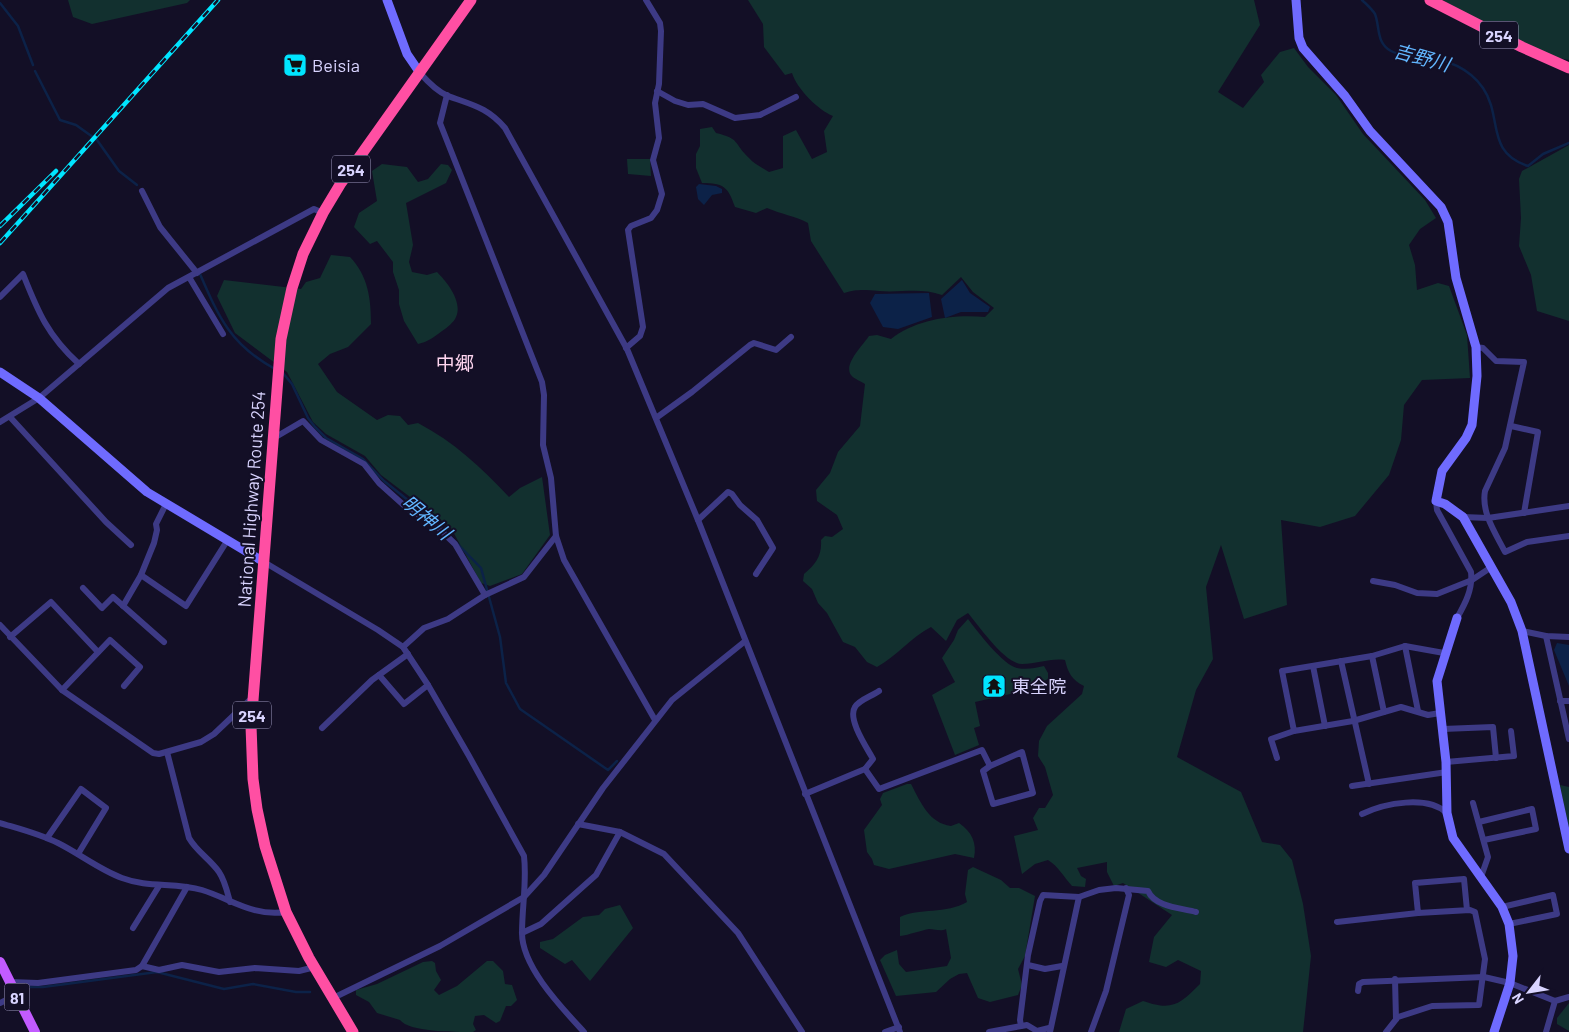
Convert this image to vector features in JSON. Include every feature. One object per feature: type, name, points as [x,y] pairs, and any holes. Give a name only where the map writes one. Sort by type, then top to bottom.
[{"type":"highway","name":"National Highway Route 254","points":[[353,1032],[286,912],[264,846],[257,809],[252,750],[253,697],[274,438],[278,361],[285,318],[297,271],[322,212],[472,0]]},
{"type":"highway","name":"254","points":[[1430,0],[1569,68]]},
{"type":"main road","name":"81","points":[[0,962],[35,1032]]},
{"type":"street","points":[[387,0],[407,54],[420,73],[447,95],[482,108],[496,118],[505,128],[626,348],[698,520],[744,642],[899,1030],[885,1032]]},
{"type":"street","points":[[626,348],[640,336],[643,327],[628,230],[631,226],[651,218],[658,210],[662,194],[654,160],[659,138],[655,103],[661,31],[660,23],[646,0]]},
{"type":"street","points":[[1296,0],[1299,38],[1303,48],[1345,96],[1370,131],[1441,207],[1448,222],[1456,278],[1476,347],[1477,376],[1472,425],[1466,438],[1442,471],[1436,501],[1436,510],[1471,572],[1472,580],[1466,600],[1444,653],[1437,681],[1440,713],[1444,729],[1447,813],[1453,838],[1502,907],[1509,924],[1513,956],[1510,984],[1494,1032]]},
{"type":"street","points":[[657,90],[675,101],[688,105],[703,104],[735,118],[760,115],[796,97]]},
{"type":"street","points":[[447,95],[440,123],[542,382],[544,395],[544,445],[551,478],[556,536],[564,560],[655,720]]},
{"type":"street","points":[[142,191],[160,227],[197,273]]},
{"type":"street","points":[[0,422],[39,398],[168,288],[314,209],[322,212]]},
{"type":"street","points":[[0,297],[23,274],[37,310],[52,336],[79,364]]},
{"type":"street","points":[[189,277],[223,334]]},
{"type":"street","points":[[656,418],[692,392],[750,345],[754,343],[776,350],[791,337]]},
{"type":"street","points":[[1476,347],[1483,348],[1496,361],[1524,362],[1505,448],[1485,492],[1484,499],[1488,518],[1505,552],[1527,542],[1569,536]]},
{"type":"street","points":[[0,372],[39,398],[147,492],[403,647],[428,685],[524,856],[526,870],[522,943],[549,992],[584,1032]]},
{"type":"street","points":[[10,417],[106,522],[131,545]]},
{"type":"street","points":[[274,438],[303,421],[321,440],[364,464],[379,483],[408,509],[433,522],[455,544],[488,593]]},
{"type":"street","points":[[1511,426],[1538,432],[1524,513]]},
{"type":"street","points":[[698,520],[728,492],[732,494],[740,505],[757,520],[773,548],[756,574]]},
{"type":"street","points":[[1436,501],[1445,504],[1464,517],[1490,568],[1511,602],[1522,631],[1569,849]]},
{"type":"street","points":[[124,606],[141,575],[158,530],[156,524],[166,504]]},
{"type":"street","points":[[1464,517],[1488,518],[1569,506]]},
{"type":"street","points":[[403,647],[424,628],[448,619],[488,593],[524,577],[556,536]]},
{"type":"street","points":[[141,575],[186,606],[227,541]]},
{"type":"street","points":[[1373,581],[1395,585],[1417,593],[1437,594],[1472,580],[1490,568]]},
{"type":"street","points":[[83,588],[102,608],[113,598],[164,642]]},
{"type":"street","points":[[10,636],[51,602],[98,652]]},
{"type":"street","points":[[0,625],[62,690],[153,753],[167,752],[201,742],[214,734],[253,697]]},
{"type":"street","points":[[1522,631],[1546,636],[1569,637]]},
{"type":"street","points":[[1546,636],[1569,739]]},
{"type":"street","points":[[62,690],[110,640],[140,667],[124,686]]},
{"type":"street","points":[[333,998],[433,950],[524,897],[544,875],[578,824],[672,700],[744,642]]},
{"type":"street","points":[[1294,732],[1282,671],[1372,656],[1405,646],[1444,653]]},
{"type":"street","points":[[1405,646],[1418,712]]},
{"type":"street","points":[[322,728],[379,675],[408,654]]},
{"type":"street","points":[[1372,656],[1384,712]]},
{"type":"street","points":[[1341,661],[1353,721],[1369,784]]},
{"type":"street","points":[[1313,666],[1325,726]]},
{"type":"street","points":[[379,675],[404,704],[428,685]]},
{"type":"street","points":[[805,794],[865,769],[873,759],[859,734],[853,712],[856,706],[879,691]]},
{"type":"street","points":[[1560,701],[1569,701]]},
{"type":"street","points":[[1277,758],[1270,739],[1294,732],[1353,721],[1400,707],[1428,715],[1440,713]]},
{"type":"street","points":[[1444,729],[1493,727],[1496,758]]},
{"type":"street","points":[[1446,762],[1514,756],[1511,730]]},
{"type":"street","points":[[865,769],[879,789],[982,750],[990,766]]},
{"type":"street","points":[[167,752],[189,838],[195,848],[218,871],[225,882],[230,902]]},
{"type":"street","points":[[1022,752],[1033,793],[993,804],[983,771],[990,766],[1022,752]]},
{"type":"street","points":[[1352,786],[1447,772]]},
{"type":"street","points":[[47,838],[81,789],[106,808],[78,854]]},
{"type":"street","points":[[1362,814],[1385,806],[1428,802],[1439,805],[1447,813]]},
{"type":"street","points":[[1473,803],[1488,857],[1481,877]]},
{"type":"street","points":[[1478,822],[1532,809],[1536,829],[1484,840]]},
{"type":"street","points":[[0,824],[47,838],[122,878],[159,886],[187,886],[259,912],[274,914],[286,912]]},
{"type":"street","points":[[578,824],[620,832],[664,854],[728,921],[802,1032]]},
{"type":"street","points":[[522,933],[540,924],[596,876],[620,832]]},
{"type":"street","points":[[1418,913],[1415,883],[1464,880],[1468,910]]},
{"type":"street","points":[[133,928],[159,886]]},
{"type":"street","points":[[10,982],[38,983],[136,970],[142,966],[187,886]]},
{"type":"street","points":[[1092,1032],[1106,991],[1129,895],[1126,888]]},
{"type":"street","points":[[1021,1026],[1020,1020],[1028,965],[1040,901],[1043,895],[1079,898],[1100,890],[1126,888],[1148,891],[1150,897],[1167,906],[1196,912]]},
{"type":"street","points":[[1502,907],[1553,895],[1557,914],[1509,924]]},
{"type":"street","points":[[989,1032],[1027,1025],[1038,1031],[1049,1030],[1062,966],[1069,949],[1068,940],[1079,898]]},
{"type":"street","points":[[1337,922],[1418,913],[1468,910],[1475,912],[1485,959],[1479,1006],[1432,1006],[1396,1019],[1386,1032]]},
{"type":"street","points":[[142,966],[159,970],[182,965],[219,972],[255,968],[299,971],[315,967]]},
{"type":"street","points":[[1028,965],[1045,968],[1062,966]]},
{"type":"street","points":[[1358,991],[1359,984],[1363,982],[1484,977],[1555,1000],[1569,998]]},
{"type":"street","points":[[1395,980],[1396,1019]]},
{"type":"street","points":[[0,1003],[16,995]]},
{"type":"street","points":[[1546,1032],[1555,1000]]},
{"type":"green space","points":[[68,0],[190,0],[187,3],[92,24],[73,17]]},
{"type":"green space","points":[[748,0],[1254,0],[1260,25],[1218,92],[1243,108],[1264,82],[1261,75],[1280,52],[1294,48],[1308,67],[1336,95],[1363,134],[1425,200],[1436,218],[1420,229],[1409,245],[1415,265],[1417,290],[1438,283],[1449,286],[1467,335],[1470,378],[1422,380],[1404,405],[1401,440],[1389,475],[1355,516],[1320,527],[1281,520],[1287,605],[1244,619],[1221,545],[1206,587],[1213,659],[1196,690],[1177,757],[1241,792],[1262,842],[1280,845],[1292,860],[1303,904],[1311,956],[1303,1032],[1119,1032],[1126,1009],[1143,1001],[1161,1006],[1175,1004],[1200,984],[1201,971],[1178,960],[1166,967],[1149,962],[1154,937],[1172,915],[1123,883],[1114,886],[1107,872],[1107,862],[1077,868],[1081,876],[1086,879],[1085,887],[1072,886],[1048,860],[1035,864],[1022,874],[1014,836],[1038,830],[1033,818],[1039,808],[1045,808],[1053,795],[1045,767],[1038,756],[1039,741],[1047,726],[1082,694],[1084,686],[1071,676],[1065,660],[1022,664],[1008,658],[968,613],[957,620],[946,641],[931,627],[877,667],[867,662],[855,647],[843,642],[827,613],[818,603],[812,589],[803,581],[804,574],[812,567],[819,555],[821,540],[825,536],[832,537],[843,529],[837,515],[817,501],[816,490],[830,473],[838,452],[860,426],[865,384],[852,376],[849,370],[855,354],[869,336],[877,335],[891,339],[901,332],[924,322],[948,317],[985,317],[994,308],[973,292],[961,277],[942,295],[926,291],[861,290],[844,293],[811,241],[808,223],[767,208],[756,213],[735,207],[730,195],[720,185],[702,183],[696,168],[696,154],[700,146],[700,129],[712,127],[716,133],[729,137],[736,142],[751,160],[769,172],[783,168],[783,136],[796,130],[812,159],[827,152],[824,131],[833,116],[821,109],[809,98],[798,86],[792,73],[785,75],[764,47],[763,24]]},
{"type":"green space","points":[[1443,0],[1569,0],[1569,60],[1553,57],[1460,12]]},
{"type":"green space","points":[[1569,145],[1569,321],[1537,311],[1531,275],[1519,246],[1521,218],[1519,179],[1522,171]]},
{"type":"green space","points":[[627,159],[650,159],[651,176],[628,174]]},
{"type":"green space","points":[[382,164],[407,167],[418,182],[428,179],[441,164],[448,165],[452,170],[446,183],[406,203],[413,245],[409,262],[412,272],[427,275],[437,272],[453,293],[458,311],[450,325],[431,339],[418,344],[404,321],[399,304],[399,290],[393,272],[393,262],[377,241],[370,244],[354,227],[359,213],[377,201],[372,171]]},
{"type":"green space","points":[[331,255],[350,257],[361,272],[369,296],[371,324],[348,347],[330,354],[318,364],[337,392],[377,420],[388,415],[400,416],[408,425],[418,423],[431,430],[466,456],[509,497],[520,488],[542,477],[550,535],[522,574],[490,586],[481,583],[451,528],[381,475],[365,456],[326,434],[313,422],[287,372],[235,333],[217,296],[224,280],[301,289],[306,282],[320,278]]},
{"type":"green space","name":"東全院","points":[[968,619],[991,647],[1011,666],[1021,669],[1044,666],[1048,673],[1048,679],[1024,691],[975,702],[980,726],[974,728],[979,745],[955,755],[932,695],[955,682],[942,658],[958,630]]},
{"type":"green space","points":[[911,784],[926,811],[937,821],[951,826],[959,823],[967,830],[975,847],[974,858],[955,854],[889,869],[874,865],[867,852],[864,830],[882,805],[880,799],[883,793]]},
{"type":"green space","points":[[1560,785],[1569,787],[1569,831]]},
{"type":"green space","points":[[973,867],[1001,880],[1010,888],[1019,888],[1035,896],[1025,956],[1018,969],[1022,985],[1018,995],[990,1002],[978,998],[967,973],[959,974],[950,979],[936,992],[896,996],[880,960],[885,955],[897,950],[899,964],[906,972],[947,966],[951,958],[946,929],[929,929],[900,936],[900,917],[907,914],[951,908],[967,902],[965,894],[968,870]]},
{"type":"green space","points":[[620,905],[633,928],[590,981],[572,960],[565,964],[540,948],[540,942],[553,939],[583,917],[599,915],[605,909]]},
{"type":"green space","points":[[432,961],[435,963],[436,971],[441,980],[434,990],[439,995],[457,986],[487,961],[493,961],[503,971],[505,984],[512,985],[517,1000],[511,1006],[506,1006],[500,1021],[496,1023],[484,1015],[475,1016],[473,1024],[476,1030],[473,1032],[454,1032],[412,1027],[400,1020],[377,1013],[369,1002],[356,995],[356,990],[377,984],[423,962]]},
{"type":"green space","points":[[1569,1003],[1569,1031],[1557,1024],[1557,1018]]},
{"type":"water","points":[[699,184],[716,186],[722,189],[722,193],[712,195],[704,205],[698,199],[696,187]]},
{"type":"water","points":[[962,280],[970,293],[990,307],[988,312],[961,312],[945,318],[941,299]]},
{"type":"water","points":[[929,293],[932,317],[898,329],[883,327],[870,303],[875,294]]},
{"type":"water","points":[[1557,643],[1569,645],[1569,686],[1554,650]]},
{"type":"waterway","name":"吉野川","points":[[1362,0],[1375,14],[1379,34],[1386,48],[1400,54],[1426,57],[1454,64],[1477,80],[1489,99],[1500,143],[1515,160],[1528,166],[1543,154],[1569,143]]},
{"type":"waterway","name":"明神川","points":[[0,3],[18,26],[33,65]]},
{"type":"waterway","name":"明神川","points":[[35,71],[60,120],[76,125],[97,140],[119,171],[137,185]]},
{"type":"waterway","name":"明神川","points":[[200,274],[220,317],[228,329],[247,350],[275,369]]},
{"type":"waterway","name":"明神川","points":[[282,372],[292,384],[308,418],[326,438],[363,459],[384,481],[434,521]]},
{"type":"waterway","name":"明神川","points":[[440,526],[481,568],[500,637],[506,683],[520,709],[608,770],[617,761]]},
{"type":"waterway","points":[[22,987],[43,987],[157,972],[224,989],[253,984],[296,992],[310,992]]},
{"type":"railway","points":[[0,243],[218,0]]},
{"type":"railway","points":[[0,226],[56,171]]},
{"type":"place","name":"Beisia","points":[[295,65]]},
{"type":"place","name":"東全院","points":[[994,686]]},
{"type":"district","name":"中郷","points":[[455,362]]}]
